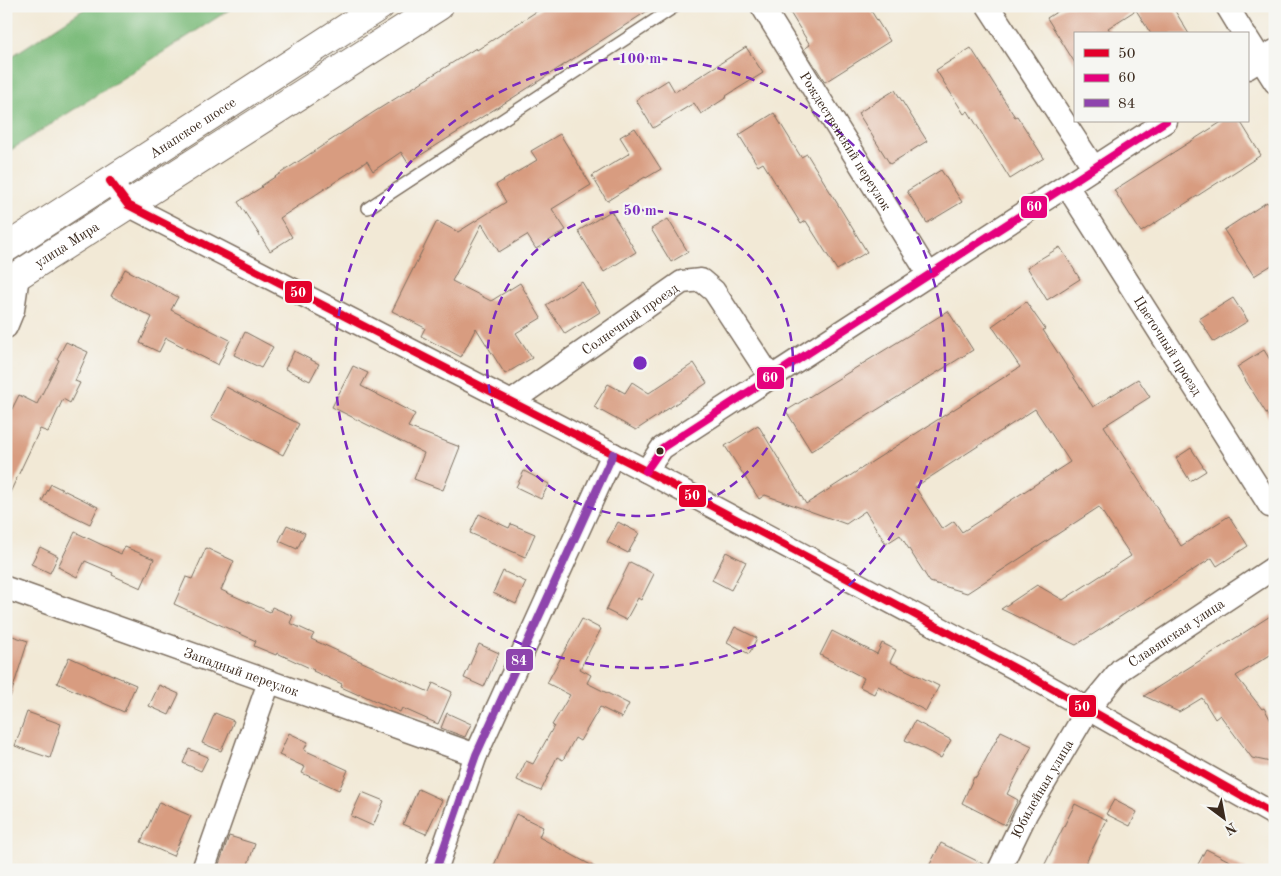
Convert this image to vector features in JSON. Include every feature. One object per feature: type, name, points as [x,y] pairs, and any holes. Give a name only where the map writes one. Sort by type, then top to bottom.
[{"type":"main road","name":"Анапское шоссе","points":[[6,248],[380,6]]},
{"type":"main road","points":[[128,205],[439,6]]},
{"type":"main road","name":"улица Мира","points":[[12,279],[128,205]]},
{"type":"street","name":"Рождественский переулок","points":[[762,6],[929,275]]},
{"type":"street","points":[[988,6],[1094,168]]},
{"type":"street","points":[[1227,6],[1243,32]]},
{"type":"street","points":[[1248,40],[1275,82]]},
{"type":"street","points":[[646,471],[662,448],[1164,122]]},
{"type":"street","points":[[110,181],[128,205],[646,471],[1028,676],[1275,815]]},
{"type":"street","name":"Цветочный проезд","points":[[1067,186],[1270,506]]},
{"type":"street","points":[[6,327],[14,310],[12,279]]},
{"type":"street","name":"Солнечный проезд","points":[[511,402],[682,282],[701,280],[714,291],[771,378]]},
{"type":"street","points":[[436,870],[476,755],[613,454]]},
{"type":"street","name":"Славянская улица","points":[[1088,709],[1121,669],[1275,567]]},
{"type":"street","name":"Западный переулок","points":[[6,588],[476,755]]},
{"type":"street","points":[[203,870],[269,682]]},
{"type":"street","name":"Юбилейная улица","points":[[999,870],[1026,814],[1088,709]]},
{"type":"lane","points":[[368,208],[676,6]]},
{"type":"green space","points":[[89,6],[235,6],[6,153],[6,60]]},
{"type":"building","points":[[545,6],[655,6],[408,163],[401,152],[373,171],[367,161],[280,218],[292,237],[270,251],[238,202],[374,112],[476,48],[477,50]]},
{"type":"building","points":[[786,6],[868,6],[890,41],[825,82],[804,49],[810,45]]},
{"type":"building","points":[[1066,6],[1172,6],[1188,32],[1150,32],[1136,10],[1108,28],[1111,32],[1074,32],[1074,61],[1047,18]]},
{"type":"building","points":[[746,47],[763,73],[701,114],[694,103],[653,128],[636,100],[668,80],[675,92]]},
{"type":"building","points":[[971,48],[1044,158],[1010,179],[968,111],[964,114],[936,70]]},
{"type":"building","points":[[895,90],[927,141],[890,164],[858,113]]},
{"type":"building","points":[[774,113],[801,157],[807,154],[867,252],[837,270],[806,221],[801,224],[763,163],[758,166],[739,135]]},
{"type":"building","points":[[1221,122],[1241,122],[1261,155],[1141,232],[1114,190]]},
{"type":"building","points":[[635,128],[661,169],[607,201],[592,176],[630,153],[620,137]]},
{"type":"building","points":[[560,134],[591,185],[552,209],[566,230],[536,249],[527,235],[499,252],[482,224],[452,281],[491,301],[520,283],[541,318],[516,333],[532,358],[505,374],[476,328],[461,357],[421,336],[425,328],[392,311],[437,221],[458,232],[506,202],[496,185],[537,160],[531,151]]},
{"type":"building","points":[[941,170],[962,202],[927,223],[907,191]]},
{"type":"building","points":[[1267,202],[1275,214],[1275,263],[1254,276],[1224,230]]},
{"type":"building","points":[[611,211],[636,252],[604,272],[578,231]]},
{"type":"building","points":[[668,219],[688,252],[671,262],[651,229]]},
{"type":"building","points":[[1060,247],[1080,279],[1047,300],[1027,267]]},
{"type":"building","points":[[125,269],[178,297],[171,310],[230,340],[218,365],[166,338],[159,352],[140,343],[152,317],[111,296]]},
{"type":"building","points":[[582,282],[600,312],[565,334],[546,305]]},
{"type":"building","points":[[1233,298],[1248,321],[1214,342],[1199,319]]},
{"type":"building","points":[[1026,302],[1093,407],[1138,379],[1150,397],[1104,426],[1181,546],[1229,516],[1248,546],[1217,566],[1212,558],[1076,645],[1001,609],[1037,585],[1063,600],[1131,556],[1099,507],[967,593],[930,582],[900,535],[886,544],[865,511],[846,524],[765,495],[759,499],[725,446],[758,425],[806,504],[1020,367],[992,326]],"holes":[[[1035,409],[1070,462],[962,532],[954,521],[942,529],[915,487]]]},
{"type":"building","points":[[948,311],[973,350],[811,451],[786,411]]},
{"type":"building","points":[[245,332],[273,347],[261,368],[234,355]]},
{"type":"building","points":[[66,342],[88,352],[75,381],[80,383],[70,403],[63,399],[48,432],[40,429],[6,501],[6,421],[19,395],[37,404]]},
{"type":"building","points":[[1264,350],[1275,368],[1275,427],[1237,367]]},
{"type":"building","points":[[294,351],[319,364],[310,381],[285,369]]},
{"type":"building","points":[[694,363],[707,383],[636,430],[594,407],[608,384],[625,393],[632,382],[649,393]]},
{"type":"building","points":[[353,366],[368,373],[361,386],[415,414],[408,427],[460,447],[443,490],[414,479],[424,453],[332,407]]},
{"type":"building","points":[[226,387],[299,424],[283,455],[211,418]]},
{"type":"building","points":[[1191,448],[1206,471],[1190,481],[1176,458]]},
{"type":"building","points":[[524,471],[549,484],[541,499],[516,487]]},
{"type":"building","points":[[51,484],[98,507],[90,524],[42,501]]},
{"type":"building","points":[[479,514],[509,528],[511,524],[535,534],[525,557],[470,533]]},
{"type":"building","points":[[618,522],[639,533],[628,553],[607,542]]},
{"type":"building","points":[[287,525],[305,533],[297,549],[279,541]]},
{"type":"building","points":[[75,532],[121,554],[125,547],[154,559],[141,588],[85,561],[77,577],[58,567]]},
{"type":"building","points":[[40,547],[58,556],[50,573],[31,564]]},
{"type":"building","points":[[206,548],[234,561],[221,590],[270,612],[272,607],[293,616],[290,623],[314,634],[311,639],[429,692],[433,683],[452,692],[438,724],[402,708],[400,712],[341,687],[342,684],[314,670],[277,653],[276,655],[254,646],[256,641],[174,604],[186,577],[192,579]]},
{"type":"building","points":[[726,552],[746,562],[731,590],[712,580]]},
{"type":"building","points":[[630,562],[654,574],[641,600],[638,598],[626,620],[606,610]]},
{"type":"building","points":[[503,571],[526,582],[516,604],[493,593]]},
{"type":"building","points":[[1275,613],[1275,652],[1236,676],[1262,709],[1264,708],[1275,728],[1275,763],[1252,758],[1220,715],[1215,719],[1202,698],[1179,712],[1144,696]]},
{"type":"building","points":[[582,619],[601,629],[580,669],[591,675],[587,683],[629,704],[622,718],[600,707],[580,741],[575,738],[563,760],[557,757],[541,791],[517,780],[526,761],[533,764],[554,726],[552,725],[570,695],[547,683]]},
{"type":"building","points":[[735,627],[757,638],[749,654],[727,642]]},
{"type":"building","points":[[832,631],[877,654],[882,643],[896,650],[890,662],[939,686],[926,711],[878,686],[874,694],[860,687],[864,678],[820,655]]},
{"type":"building","points":[[6,634],[28,641],[10,697],[6,696]]},
{"type":"building","points":[[479,644],[499,653],[484,687],[464,678]]},
{"type":"building","points":[[69,657],[136,685],[124,712],[57,683]]},
{"type":"building","points":[[159,685],[179,694],[169,715],[149,706]]},
{"type":"building","points":[[27,712],[61,724],[50,758],[15,746]]},
{"type":"building","points":[[215,713],[234,721],[221,751],[202,743]]},
{"type":"building","points":[[447,713],[471,724],[465,737],[441,728]]},
{"type":"building","points":[[915,721],[951,740],[941,758],[905,740]]},
{"type":"building","points":[[1001,731],[1032,746],[1007,794],[1018,800],[1005,825],[962,803],[974,777],[976,778]]},
{"type":"building","points":[[289,733],[308,742],[304,750],[348,770],[339,790],[302,773],[305,767],[279,755]]},
{"type":"building","points":[[189,749],[208,757],[201,771],[183,763]]},
{"type":"building","points":[[418,789],[442,800],[426,834],[403,824]]},
{"type":"building","points":[[362,792],[384,801],[373,826],[351,816]]},
{"type":"building","points":[[1114,800],[1137,812],[1130,826],[1106,814]]},
{"type":"building","points":[[159,802],[191,816],[173,856],[141,842]]},
{"type":"building","points":[[1075,804],[1107,820],[1082,870],[1042,870]]},
{"type":"building","points":[[516,814],[543,827],[539,837],[600,870],[492,870]]},
{"type":"building","points":[[229,836],[255,844],[246,870],[217,870]]},
{"type":"building","points":[[941,843],[987,866],[986,870],[927,870]]},
{"type":"building","points":[[1206,849],[1247,870],[1195,870]]},
{"type":"transit line","name":"60","points":[[646,471],[662,448],[1164,122]]},
{"type":"transit line","name":"50","points":[[110,181],[128,205],[646,471],[1037,680],[1275,815]]},
{"type":"transit line","name":"84","points":[[436,870],[476,755],[613,454]]}]
